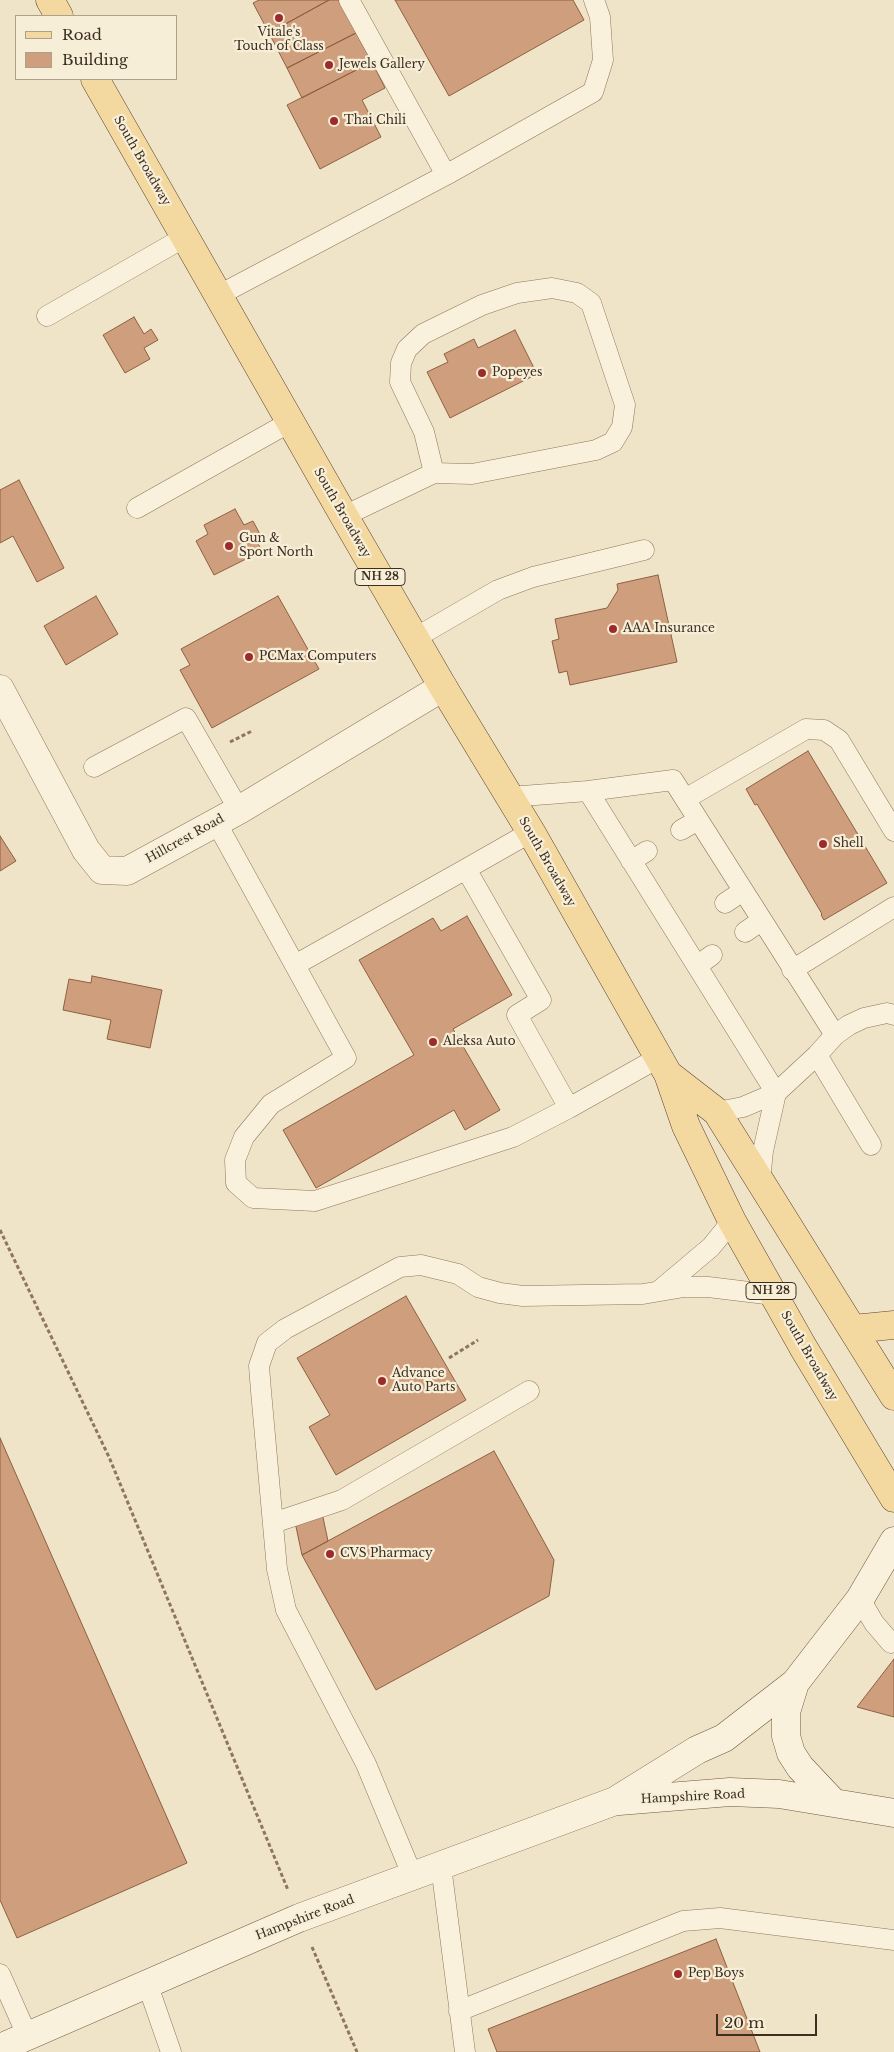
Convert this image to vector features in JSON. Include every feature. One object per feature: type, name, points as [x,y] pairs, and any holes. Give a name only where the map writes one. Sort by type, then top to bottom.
[{"type":"main road","points":[[50,0],[58,15]]},
{"type":"main road","name":"South Broadway","points":[[96,80],[443,687],[531,832],[663,1066],[686,1126],[732,1222],[894,1498]]},
{"type":"main road","name":"South Broadway","points":[[663,1066],[718,1112],[894,1396]]},
{"type":"main road","points":[[854,1329],[894,1325]]},
{"type":"street","name":"Hillcrest Road","points":[[0,689],[86,850],[102,870],[127,871],[227,816],[443,687]]},
{"type":"street","name":"Hampshire Road","points":[[0,2048],[300,1918],[614,1802],[697,1750],[724,1738],[795,1682],[860,1599],[894,1541]]},
{"type":"street","name":"Hampshire Road","points":[[795,1682],[786,1712],[786,1736],[792,1753],[800,1767],[832,1802]]},
{"type":"street","name":"Hampshire Road","points":[[614,1802],[730,1792],[779,1794],[894,1813]]},
{"type":"lane","points":[[349,0],[446,175]]},
{"type":"lane","points":[[219,296],[446,175],[593,92],[602,60],[600,17],[594,0]]},
{"type":"lane","points":[[47,316],[185,237]]},
{"type":"lane","points":[[344,516],[434,473],[472,474],[596,450],[613,442],[622,427],[625,405],[591,303],[577,293],[552,288],[517,293],[482,305],[423,334],[407,349],[401,363],[400,382],[424,432],[434,473]]},
{"type":"lane","points":[[137,508],[290,422]]},
{"type":"lane","points":[[415,638],[498,590],[533,577],[644,550]]},
{"type":"lane","points":[[94,767],[186,718],[227,816],[295,965],[346,1058],[271,1104],[244,1137],[235,1160],[236,1183],[253,1198],[315,1201],[513,1137],[570,1108],[663,1066]]},
{"type":"lane","points":[[685,799],[806,729],[824,730],[839,740],[894,830]]},
{"type":"lane","points":[[509,798],[588,791],[673,780],[685,799],[690,825],[714,862],[743,891],[753,927],[835,1035]]},
{"type":"lane","points":[[588,791],[639,856],[663,894],[724,993],[776,1093],[763,1151],[760,1180]]},
{"type":"lane","points":[[295,965],[531,832]]},
{"type":"lane","points":[[466,869],[540,1000],[517,1015],[570,1108]]},
{"type":"lane","points":[[725,903],[743,891]]},
{"type":"lane","points":[[781,963],[894,907]]},
{"type":"lane","points":[[718,1112],[743,1107],[776,1093],[817,1055],[835,1035],[849,1025],[864,1018],[887,1013],[894,1015]]},
{"type":"lane","points":[[817,1055],[871,1145]]},
{"type":"lane","points":[[660,1290],[711,1247],[732,1222]]},
{"type":"lane","points":[[413,1877],[366,1764],[286,1610],[277,1569],[259,1366],[267,1343],[285,1329],[400,1268],[422,1265],[458,1274],[478,1286],[500,1293],[523,1296],[643,1294],[660,1290],[708,1286],[774,1295]]},
{"type":"lane","points":[[274,1523],[342,1500],[528,1392]]},
{"type":"lane","points":[[860,1599],[874,1622],[891,1643]]},
{"type":"lane","points":[[441,1866],[466,2052]]},
{"type":"lane","points":[[459,2011],[683,1921],[720,1918],[894,1940]]},
{"type":"lane","points":[[0,1974],[27,2035]]},
{"type":"lane","points":[[147,1983],[171,2052]]},
{"type":"path","points":[[0,1230],[109,1457],[357,2052]]},
{"type":"path","points":[[449,1358],[478,1340]]},
{"type":"building","name":"Vitale's Touch of Class","points":[[259,0],[329,0],[269,33],[253,3]]},
{"type":"building","points":[[329,0],[339,0],[356,33],[287,68],[269,33]]},
{"type":"building","points":[[395,0],[573,0],[584,20],[449,96]]},
{"type":"building","name":"Jewels Gallery","points":[[356,33],[372,62],[302,98],[287,68]]},
{"type":"building","name":"Thai Chili","points":[[372,62],[385,88],[362,100],[381,137],[320,169],[287,105]]},
{"type":"building","points":[[134,317],[144,334],[151,329],[158,340],[144,348],[150,359],[125,373],[103,335]]},
{"type":"building","name":"Popeyes","points":[[515,330],[537,374],[450,418],[427,372],[448,362],[444,354],[474,339],[478,348]]},
{"type":"building","points":[[19,480],[64,568],[37,582],[13,536],[0,543],[0,490]]},
{"type":"building","name":"Gun & Sport North","points":[[235,509],[244,525],[253,521],[261,536],[255,538],[262,551],[214,575],[196,541],[208,534],[204,525]]},
{"type":"building","name":"AAA Insurance","points":[[658,575],[677,662],[570,685],[567,671],[559,673],[552,641],[559,639],[555,619],[607,608],[618,590],[617,584]]},
{"type":"building","points":[[96,596],[118,634],[66,665],[44,626]]},
{"type":"building","name":"PCMax Computers","points":[[278,596],[319,669],[212,728],[180,670],[190,665],[181,649]]},
{"type":"building","name":"Shell","points":[[808,751],[887,883],[824,920],[757,804],[755,805],[746,789]]},
{"type":"building","points":[[0,836],[16,861],[0,871]]},
{"type":"building","name":"Aleksa Auto","points":[[467,916],[512,995],[453,1029],[500,1110],[465,1130],[454,1110],[316,1188],[283,1130],[414,1055],[359,960],[433,918],[441,931]]},
{"type":"building","points":[[92,976],[162,990],[150,1048],[107,1039],[111,1020],[63,1010],[69,979],[91,983]]},
{"type":"building","name":"Advance Auto Parts","points":[[406,1296],[466,1400],[336,1475],[309,1427],[330,1415],[297,1358]]},
{"type":"building","points":[[0,1438],[187,1863],[17,1938],[0,1900]]},
{"type":"building","name":"CVS Pharmacy","points":[[494,1451],[554,1560],[549,1596],[376,1690],[302,1555]]},
{"type":"building","points":[[321,1508],[328,1541],[302,1555],[295,1522]]},
{"type":"building","points":[[894,1659],[894,1717],[857,1707]]},
{"type":"building","name":"Pep Boys","points":[[716,1939],[760,2052],[497,2052],[488,2029]]},
{"type":"place","name":"Vitale's Touch of Class","points":[[279,18]]},
{"type":"place","name":"Jewels Gallery","points":[[329,65]]},
{"type":"place","name":"Thai Chili","points":[[334,121]]},
{"type":"place","name":"Popeyes","points":[[482,373]]},
{"type":"place","name":"Gun & Sport North","points":[[229,546]]},
{"type":"place","name":"AAA Insurance","points":[[613,629]]},
{"type":"place","name":"PCMax Computers","points":[[249,657]]},
{"type":"place","name":"Shell","points":[[823,844]]},
{"type":"place","name":"Aleksa Auto","points":[[433,1042]]},
{"type":"place","name":"Advance Auto Parts","points":[[382,1381]]},
{"type":"place","name":"CVS Pharmacy","points":[[330,1554]]},
{"type":"place","name":"Pep Boys","points":[[678,1974]]}]
